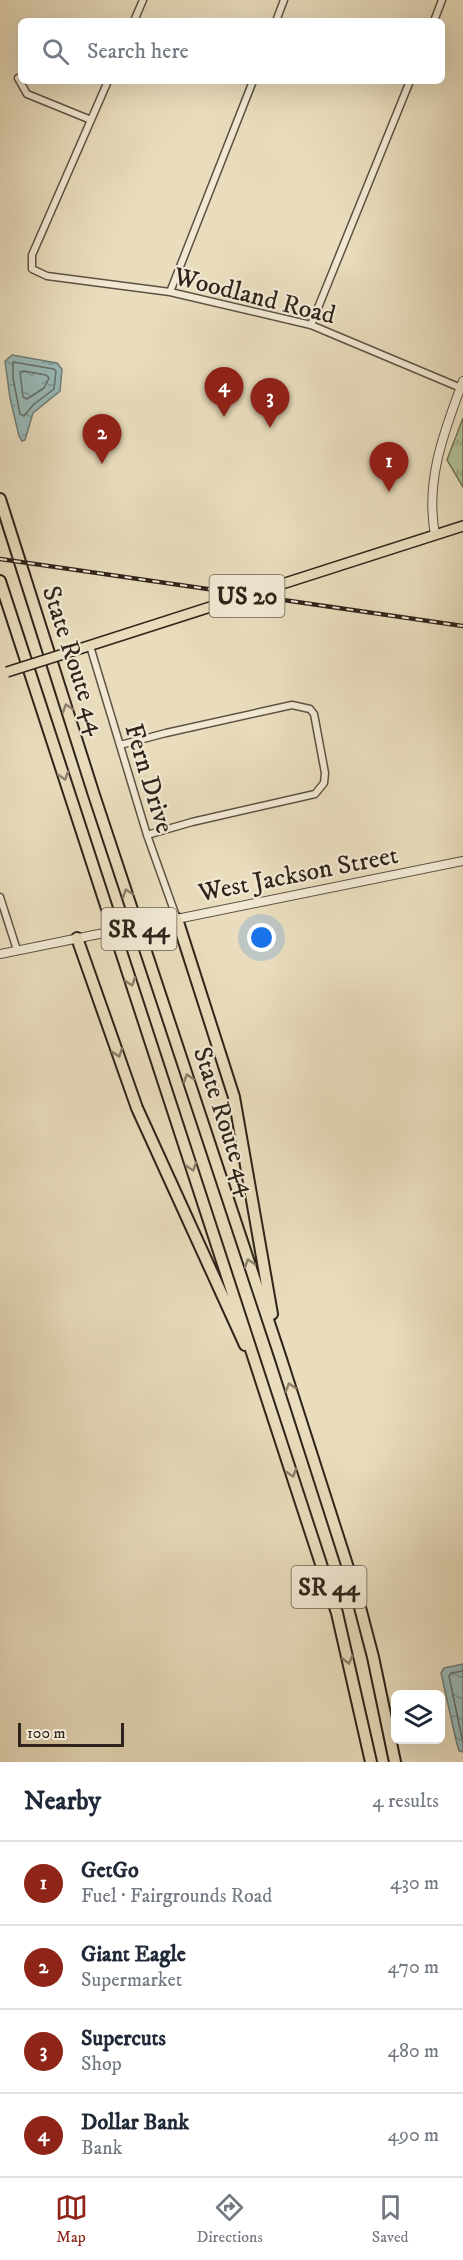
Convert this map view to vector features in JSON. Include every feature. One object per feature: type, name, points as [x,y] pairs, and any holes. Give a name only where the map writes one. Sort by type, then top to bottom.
[{"type":"highway","name":"State Route 44","points":[[0,499],[94,795],[357,1596],[374,1657],[395,1761]]},
{"type":"highway","name":"State Route 44","points":[[0,581],[337,1613],[371,1761]]},
{"type":"highway","points":[[177,919],[234,1097],[258,1242],[281,1359]]},
{"type":"highway","points":[[77,938],[137,1108],[267,1395]]},
{"type":"main road","name":"US 20","points":[[3,674],[463,526]]},
{"type":"street","points":[[135,18],[143,0]]},
{"type":"street","points":[[277,18],[284,0]]},
{"type":"street","points":[[435,18],[442,0]]},
{"type":"street","points":[[21,84],[27,94],[92,120],[107,84]]},
{"type":"street","points":[[170,292],[251,84]]},
{"type":"street","points":[[311,325],[409,84]]},
{"type":"street","name":"Woodland Road","points":[[92,120],[32,255],[32,269],[47,276],[170,292],[311,325],[462,384]]},
{"type":"street","points":[[435,535],[432,500],[436,456],[462,384]]},
{"type":"street","name":"Fern Drive","points":[[90,646],[147,835],[177,919]]},
{"type":"street","points":[[120,745],[292,705],[310,709],[314,714],[325,773],[324,783],[315,794],[192,822],[147,835]]},
{"type":"street","name":"West Jackson Street","points":[[0,954],[463,861]]},
{"type":"street","points":[[0,897],[16,950]]},
{"type":"green space","points":[[463,418],[463,487],[447,460]]},
{"type":"water","points":[[12,355],[57,363],[62,369],[60,391],[33,413],[25,440],[22,441],[10,398],[5,361]]},
{"type":"water","points":[[463,1664],[463,1752],[459,1751],[441,1673],[444,1668]]},
{"type":"railway","points":[[0,559],[463,626]]},
{"type":"place","name":"Dollar Bank","points":[[224,417]]},
{"type":"place","name":"Supercuts","points":[[270,428]]},
{"type":"place","name":"Giant Eagle","points":[[102,464]]},
{"type":"place","name":"GetGo","points":[[389,492]]}]
